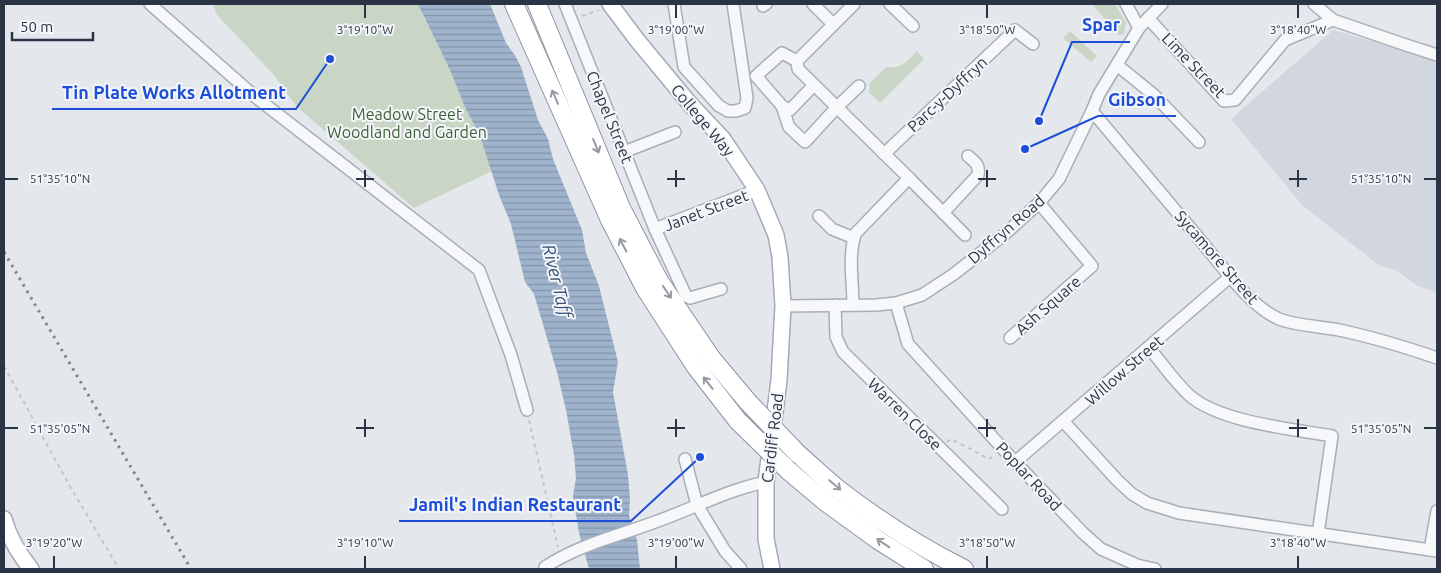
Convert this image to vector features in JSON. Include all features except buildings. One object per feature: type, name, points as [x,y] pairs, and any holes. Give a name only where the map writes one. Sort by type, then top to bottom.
[{"type":"highway","points":[[514,4],[610,220],[645,288],[696,367],[738,421],[789,471],[826,503],[878,540],[924,569]]},
{"type":"highway","points":[[537,4],[621,208],[659,281],[712,359],[748,402],[798,454],[837,488],[889,526],[945,560],[964,569]]},
{"type":"main road","name":"College Way","points":[[610,5],[636,40],[690,104],[723,139],[757,190],[767,209],[776,235],[780,257],[783,306]]},
{"type":"main road","name":"Cardiff Road","points":[[772,569],[766,538],[766,482],[779,380],[783,306]]},
{"type":"main road","points":[[4,519],[6,528],[18,552],[30,569]]},
{"type":"street","points":[[150,4],[253,95],[479,270],[511,355],[527,410]]},
{"type":"street","name":"Chapel Street","points":[[565,4],[655,229],[687,297],[690,298],[721,289]]},
{"type":"street","points":[[674,4],[684,67],[719,106],[728,111],[736,111],[745,108],[747,98],[734,4]]},
{"type":"street","points":[[813,4],[833,24]]},
{"type":"street","points":[[797,61],[854,4]]},
{"type":"street","points":[[890,4],[913,26]]},
{"type":"street","points":[[1126,4],[1139,28]]},
{"type":"street","name":"Dyffryn Road","points":[[783,306],[896,303],[922,295],[954,274],[1006,233],[1039,203],[1059,178],[1099,94],[1139,28],[1162,4]]},
{"type":"street","points":[[1320,5],[1333,20],[1437,54]]},
{"type":"street","name":"Lime Street","points":[[1148,18],[1224,100],[1235,100],[1285,40],[1333,20]]},
{"type":"street","name":"Parc-y-Dyffryn","points":[[884,154],[1015,30],[1033,44]]},
{"type":"street","points":[[797,61],[782,53],[756,76],[782,106],[789,127],[805,142],[858,86]]},
{"type":"street","points":[[797,61],[798,69],[965,235]]},
{"type":"street","points":[[1117,65],[1154,95],[1199,142]]},
{"type":"street","points":[[782,106],[790,110],[814,85]]},
{"type":"street","name":"Sycamore Street","points":[[1092,111],[1231,276],[1255,303],[1266,312],[1280,319],[1298,324],[1356,334],[1437,358]]},
{"type":"street","points":[[624,152],[676,132]]},
{"type":"street","points":[[943,213],[978,175],[978,164],[968,156]]},
{"type":"street","points":[[853,305],[851,258],[855,234],[909,178]]},
{"type":"street","name":"Janet Street","points":[[655,229],[757,190]]},
{"type":"street","name":"Ash Square","points":[[1010,338],[1092,266],[1039,203]]},
{"type":"street","points":[[819,216],[832,229],[854,238]]},
{"type":"street","name":"Willow Street","points":[[1015,462],[1064,422],[1231,276]]},
{"type":"street","name":"Poplar Road","points":[[896,303],[908,344],[1083,534],[1101,549],[1136,565],[1155,569]]},
{"type":"street","name":"Warren Close","points":[[836,305],[836,337],[842,352],[1002,509]]},
{"type":"street","points":[[1149,348],[1190,396],[1211,408],[1253,422],[1332,436],[1318,534]]},
{"type":"street","points":[[1064,422],[1132,494],[1147,503],[1179,513],[1434,551],[1437,510]]},
{"type":"street","points":[[685,458],[697,505],[725,550],[741,569]]},
{"type":"street","points":[[546,568],[561,556],[576,550],[656,522],[747,486],[766,482]]},
{"type":"path","points":[[572,20],[610,5]]},
{"type":"path","points":[[4,366],[118,569]]},
{"type":"path","points":[[527,410],[561,556]]},
{"type":"path","points":[[939,447],[952,439],[989,460],[1003,449]]},
{"type":"shaded area","points":[[1333,30],[1437,60],[1437,293],[1416,285],[1396,270],[1380,266],[1302,205],[1231,119]]},
{"type":"green space","name":"Meadow Street Woodland and Garden","points":[[213,4],[418,4],[480,136],[492,171],[414,208],[296,106],[274,75],[217,15]]},
{"type":"green space","points":[[1092,4],[1115,4],[1126,23],[1124,34],[1119,35]]},
{"type":"green space","points":[[1070,31],[1097,56],[1091,62],[1063,38]]},
{"type":"green space","points":[[917,51],[924,59],[880,103],[869,92],[870,83],[886,67],[900,66]]},
{"type":"water","name":"River Taff","points":[[418,4],[490,4],[506,43],[521,67],[538,120],[548,139],[553,159],[582,230],[586,253],[599,286],[618,362],[613,392],[628,475],[629,515],[637,540],[640,569],[589,569],[579,533],[573,496],[576,478],[566,410],[534,294],[525,282],[511,224],[499,195],[480,136]]},
{"type":"railway","points":[[4,252],[191,569]]},
{"type":"place","name":"Tin Plate Works Allotment","points":[[330,59]]},
{"type":"place","name":"Spar","points":[[1039,121]]},
{"type":"place","name":"Gibson","points":[[1025,149]]},
{"type":"place","name":"Jamil's Indian Restaurant","points":[[700,457]]}]
